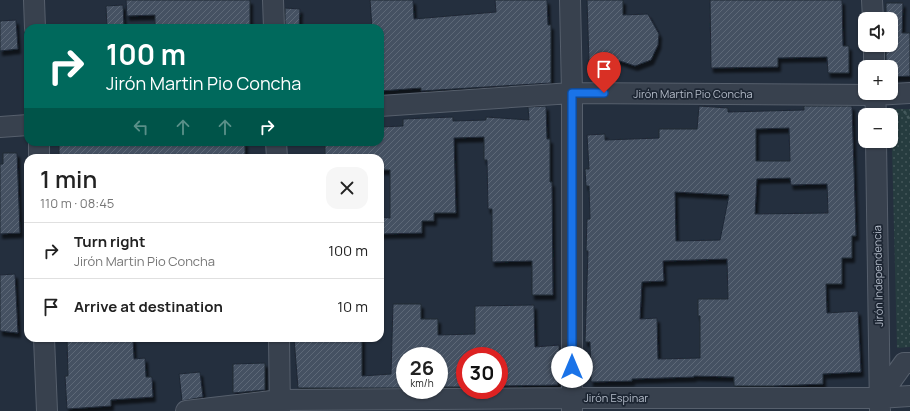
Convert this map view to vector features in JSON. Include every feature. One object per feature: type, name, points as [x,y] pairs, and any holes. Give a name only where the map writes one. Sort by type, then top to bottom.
[{"type":"street","points":[[34,0],[35,24]]},
{"type":"street","points":[[273,0],[274,24]]},
{"type":"street","points":[[570,0],[572,93],[572,404]]},
{"type":"street","points":[[872,0],[873,12]]},
{"type":"street","name":"Jirón Martin Pio Concha","points":[[384,106],[572,93],[858,94]]},
{"type":"street","name":"Jirón Martin Pio Concha","points":[[898,93],[910,93]]},
{"type":"street","points":[[0,127],[24,125]]},
{"type":"street","name":"Jirón Independencia","points":[[876,148],[879,405]]},
{"type":"street","points":[[44,342],[47,411]]},
{"type":"street","points":[[279,342],[280,406]]},
{"type":"street","points":[[879,405],[904,363],[910,363]]},
{"type":"street","name":"Jirón Espinar","points":[[186,411],[280,406],[572,404],[879,405],[910,396]]},
{"type":"green space","points":[[898,109],[910,109],[910,347],[897,348],[892,148],[898,148]]},
{"type":"building","points":[[126,0],[250,0],[250,24],[155,24],[155,15],[127,16]]},
{"type":"building","points":[[370,0],[413,0],[414,19],[496,12],[495,0],[547,0],[548,25],[551,25],[551,83],[421,91],[421,88],[384,91],[384,24],[372,24]]},
{"type":"building","points":[[587,0],[623,0],[623,15],[648,14],[659,34],[658,45],[651,60],[635,66],[620,61],[589,62]]},
{"type":"building","points":[[710,0],[842,0],[843,46],[849,46],[849,73],[828,73],[827,57],[778,58],[778,67],[711,68]]},
{"type":"building","points":[[886,3],[903,3],[902,33],[910,33],[910,76],[898,77],[898,60],[886,60],[886,52],[898,52],[898,12],[886,12]]},
{"type":"building","points":[[123,5],[124,24],[107,24],[106,6]]},
{"type":"building","points":[[285,8],[300,9],[299,24],[285,24]]},
{"type":"building","points":[[16,20],[18,49],[0,51],[0,21]]},
{"type":"building","points":[[546,106],[547,139],[550,139],[550,182],[552,182],[553,295],[532,295],[532,261],[492,262],[492,209],[488,209],[487,160],[484,160],[484,137],[454,138],[456,213],[434,213],[434,221],[422,221],[422,233],[384,234],[384,217],[390,218],[390,170],[384,170],[384,154],[325,154],[325,146],[384,146],[384,127],[403,126],[403,119],[453,117],[453,121],[486,120],[486,117],[529,120],[528,107]]},
{"type":"building","points":[[699,106],[728,108],[728,112],[804,110],[804,106],[852,106],[856,236],[852,236],[852,258],[842,258],[842,284],[826,284],[827,313],[858,311],[861,372],[823,374],[823,384],[773,386],[734,386],[734,377],[694,376],[632,379],[632,381],[591,382],[590,342],[585,342],[588,251],[586,251],[587,219],[590,219],[589,186],[586,186],[585,169],[589,169],[587,135],[605,134],[605,140],[659,138],[659,129],[697,129]],"holes":[[[789,128],[790,161],[756,161],[756,129]],[[790,178],[791,185],[827,184],[828,213],[755,214],[757,179]],[[675,192],[729,195],[720,240],[676,241]],[[727,259],[728,299],[698,299],[698,316],[700,316],[700,358],[658,359],[657,318],[640,319],[642,282],[664,281],[663,261]]]},
{"type":"building","points":[[59,146],[245,146],[245,154],[59,154]]},
{"type":"building","points":[[3,153],[17,153],[20,233],[0,234],[0,164],[3,164]]},
{"type":"building","points":[[15,274],[18,333],[0,331],[0,275]]},
{"type":"building","points":[[393,304],[421,304],[421,319],[438,319],[438,335],[475,334],[475,306],[534,305],[535,347],[559,345],[560,361],[557,361],[558,385],[508,386],[508,347],[456,347],[456,387],[448,387],[448,347],[396,347],[396,388],[298,388],[294,342],[362,342],[362,376],[391,374]]},
{"type":"building","points":[[67,342],[133,342],[134,359],[145,358],[146,377],[152,377],[153,397],[111,400],[111,406],[67,409],[65,376],[68,376]]},
{"type":"building","points":[[265,363],[265,390],[233,393],[233,364]]},
{"type":"building","points":[[200,372],[203,397],[182,401],[179,374]]},
{"type":"route","points":[[572,367],[572,93],[604,93]]}]
